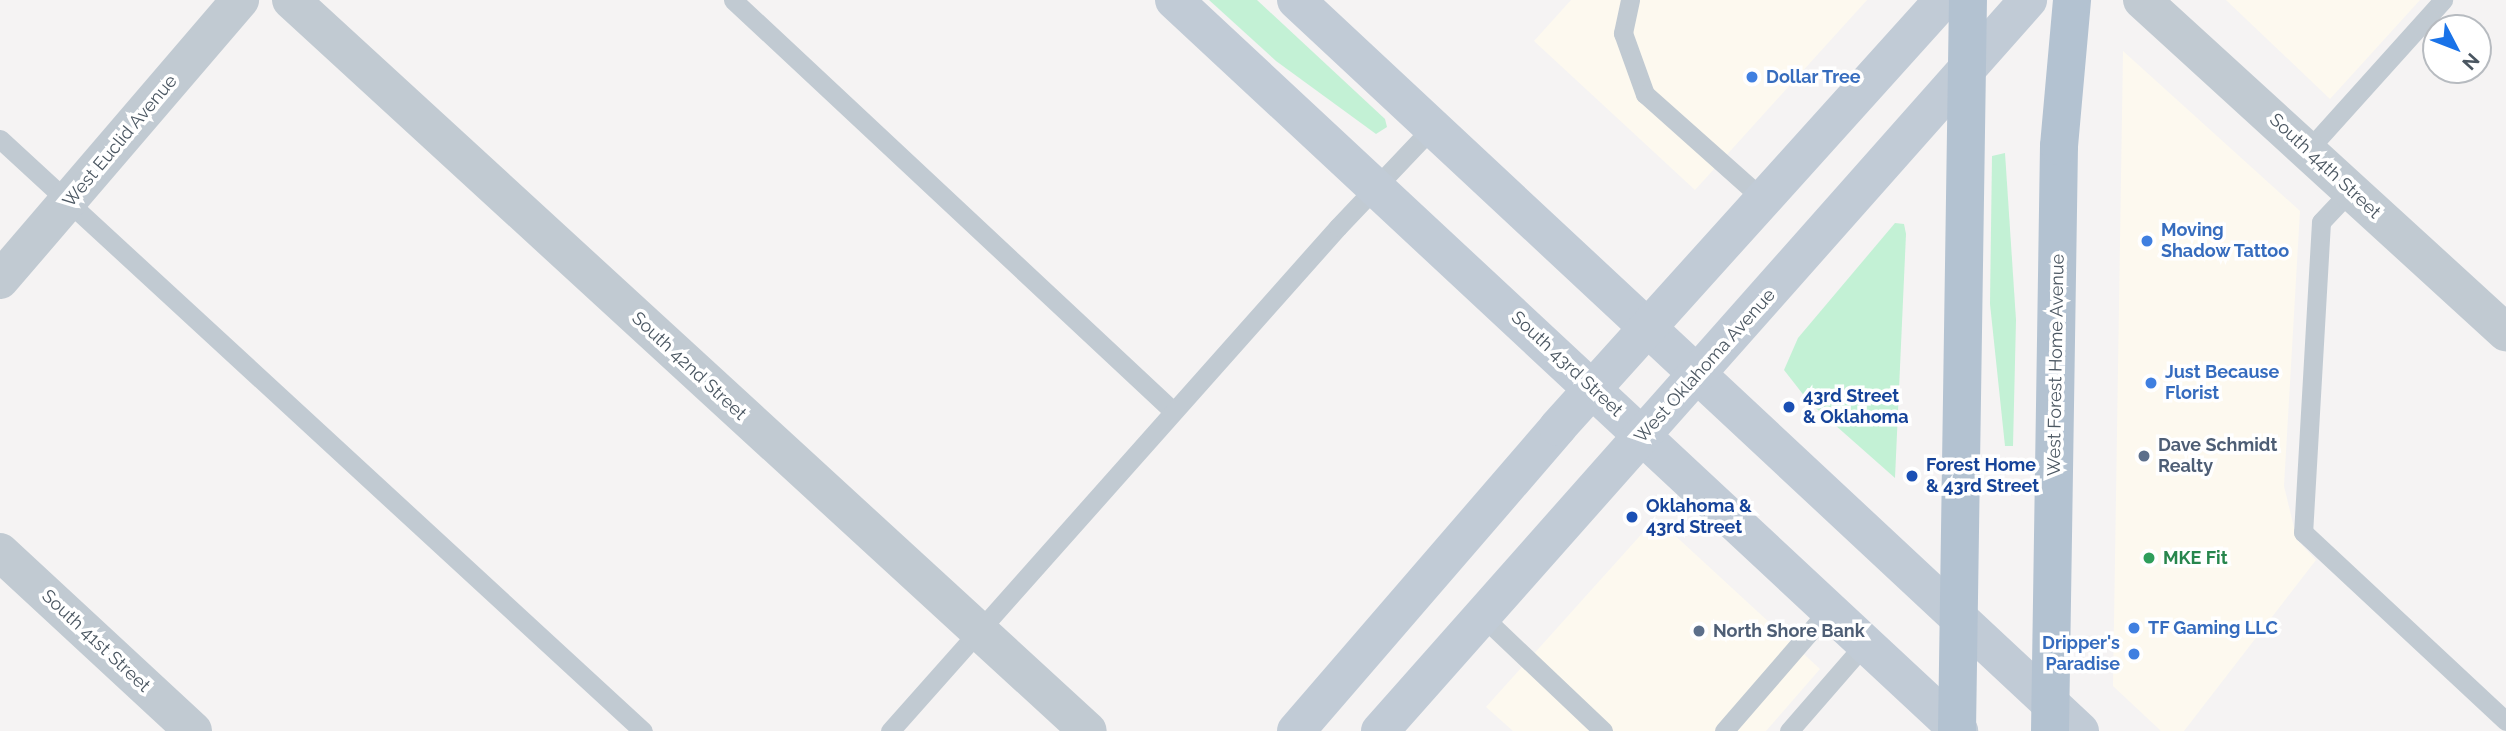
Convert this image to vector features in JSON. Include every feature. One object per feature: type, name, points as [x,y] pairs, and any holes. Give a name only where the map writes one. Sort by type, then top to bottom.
[{"type":"main road","name":"South 43rd Street","points":[[1174,0],[1594,388],[1863,646],[1957,730]]},
{"type":"main road","points":[[1296,0],[1958,614],[2051,717],[2080,731]]},
{"type":"main road","points":[[1296,731],[1647,327],[1943,0]]},
{"type":"main road","points":[[1957,730],[1964,74],[1968,0]]},
{"type":"main road","name":"West Oklahoma Avenue","points":[[1380,731],[2028,0]]},
{"type":"main road","name":"West Forest Home Avenue","points":[[2051,717],[2059,146],[2072,0]]},
{"type":"street","name":"West Euclid Avenue","points":[[0,280],[240,0]]},
{"type":"street","name":"South 42nd Street","points":[[291,0],[1088,731]]},
{"type":"street","name":"South 44th Street","points":[[2142,0],[2506,332]]},
{"type":"street","name":"South 41st Street","points":[[0,552],[193,731]]},
{"type":"lane","points":[[733,0],[1173,411]]},
{"type":"lane","points":[[1630,0],[1623,33],[1645,94],[1763,199]]},
{"type":"lane","points":[[2308,150],[2443,0]]},
{"type":"lane","points":[[890,731],[1173,411],[1433,127]]},
{"type":"lane","points":[[0,139],[643,731]]},
{"type":"lane","points":[[2351,190],[2321,222],[2303,532],[2506,721]]},
{"type":"lane","points":[[1724,731],[1828,611]]},
{"type":"lane","points":[[1482,616],[1603,731]]},
{"type":"lane","points":[[1789,731],[1863,646]]},
{"type":"shaded area","points":[[1571,0],[1867,0],[1695,190],[1534,41]]},
{"type":"shaded area","points":[[2226,0],[2420,0],[2330,99]]},
{"type":"shaded area","points":[[2123,51],[2300,211],[2284,486],[2297,540],[2316,560],[2184,731],[2161,731],[2113,686]]},
{"type":"shaded area","points":[[1656,518],[1820,669],[1766,731],[1513,731],[1486,707]]},
{"type":"green space","points":[[1209,0],[1257,0],[1385,119],[1387,127],[1376,134],[1276,61]]},
{"type":"green space","points":[[2005,153],[2016,320],[2013,446],[2005,446],[1990,304],[1992,156]]},
{"type":"green space","points":[[1895,223],[1904,224],[1906,234],[1895,478],[1809,402],[1784,370],[1798,338]]},
{"type":"place","name":"Dollar Tree","points":[[1752,77]]},
{"type":"place","name":"Moving Shadow Tattoo","points":[[2147,241]]},
{"type":"place","name":"Just Because Florist","points":[[2151,383]]},
{"type":"place","name":"43rd Street & Oklahoma","points":[[1789,407]]},
{"type":"place","name":"Dave Schmidt Realty","points":[[2144,456]]},
{"type":"place","name":"Forest Home & 43rd Street","points":[[1912,476]]},
{"type":"place","name":"Oklahoma & 43rd Street","points":[[1632,517]]},
{"type":"place","name":"MKE Fit","points":[[2149,558]]},
{"type":"place","name":"TF Gaming LLC","points":[[2134,628]]},
{"type":"place","name":"North Shore Bank","points":[[1699,631]]},
{"type":"place","name":"Dripper's Paradise","points":[[2134,654]]}]
